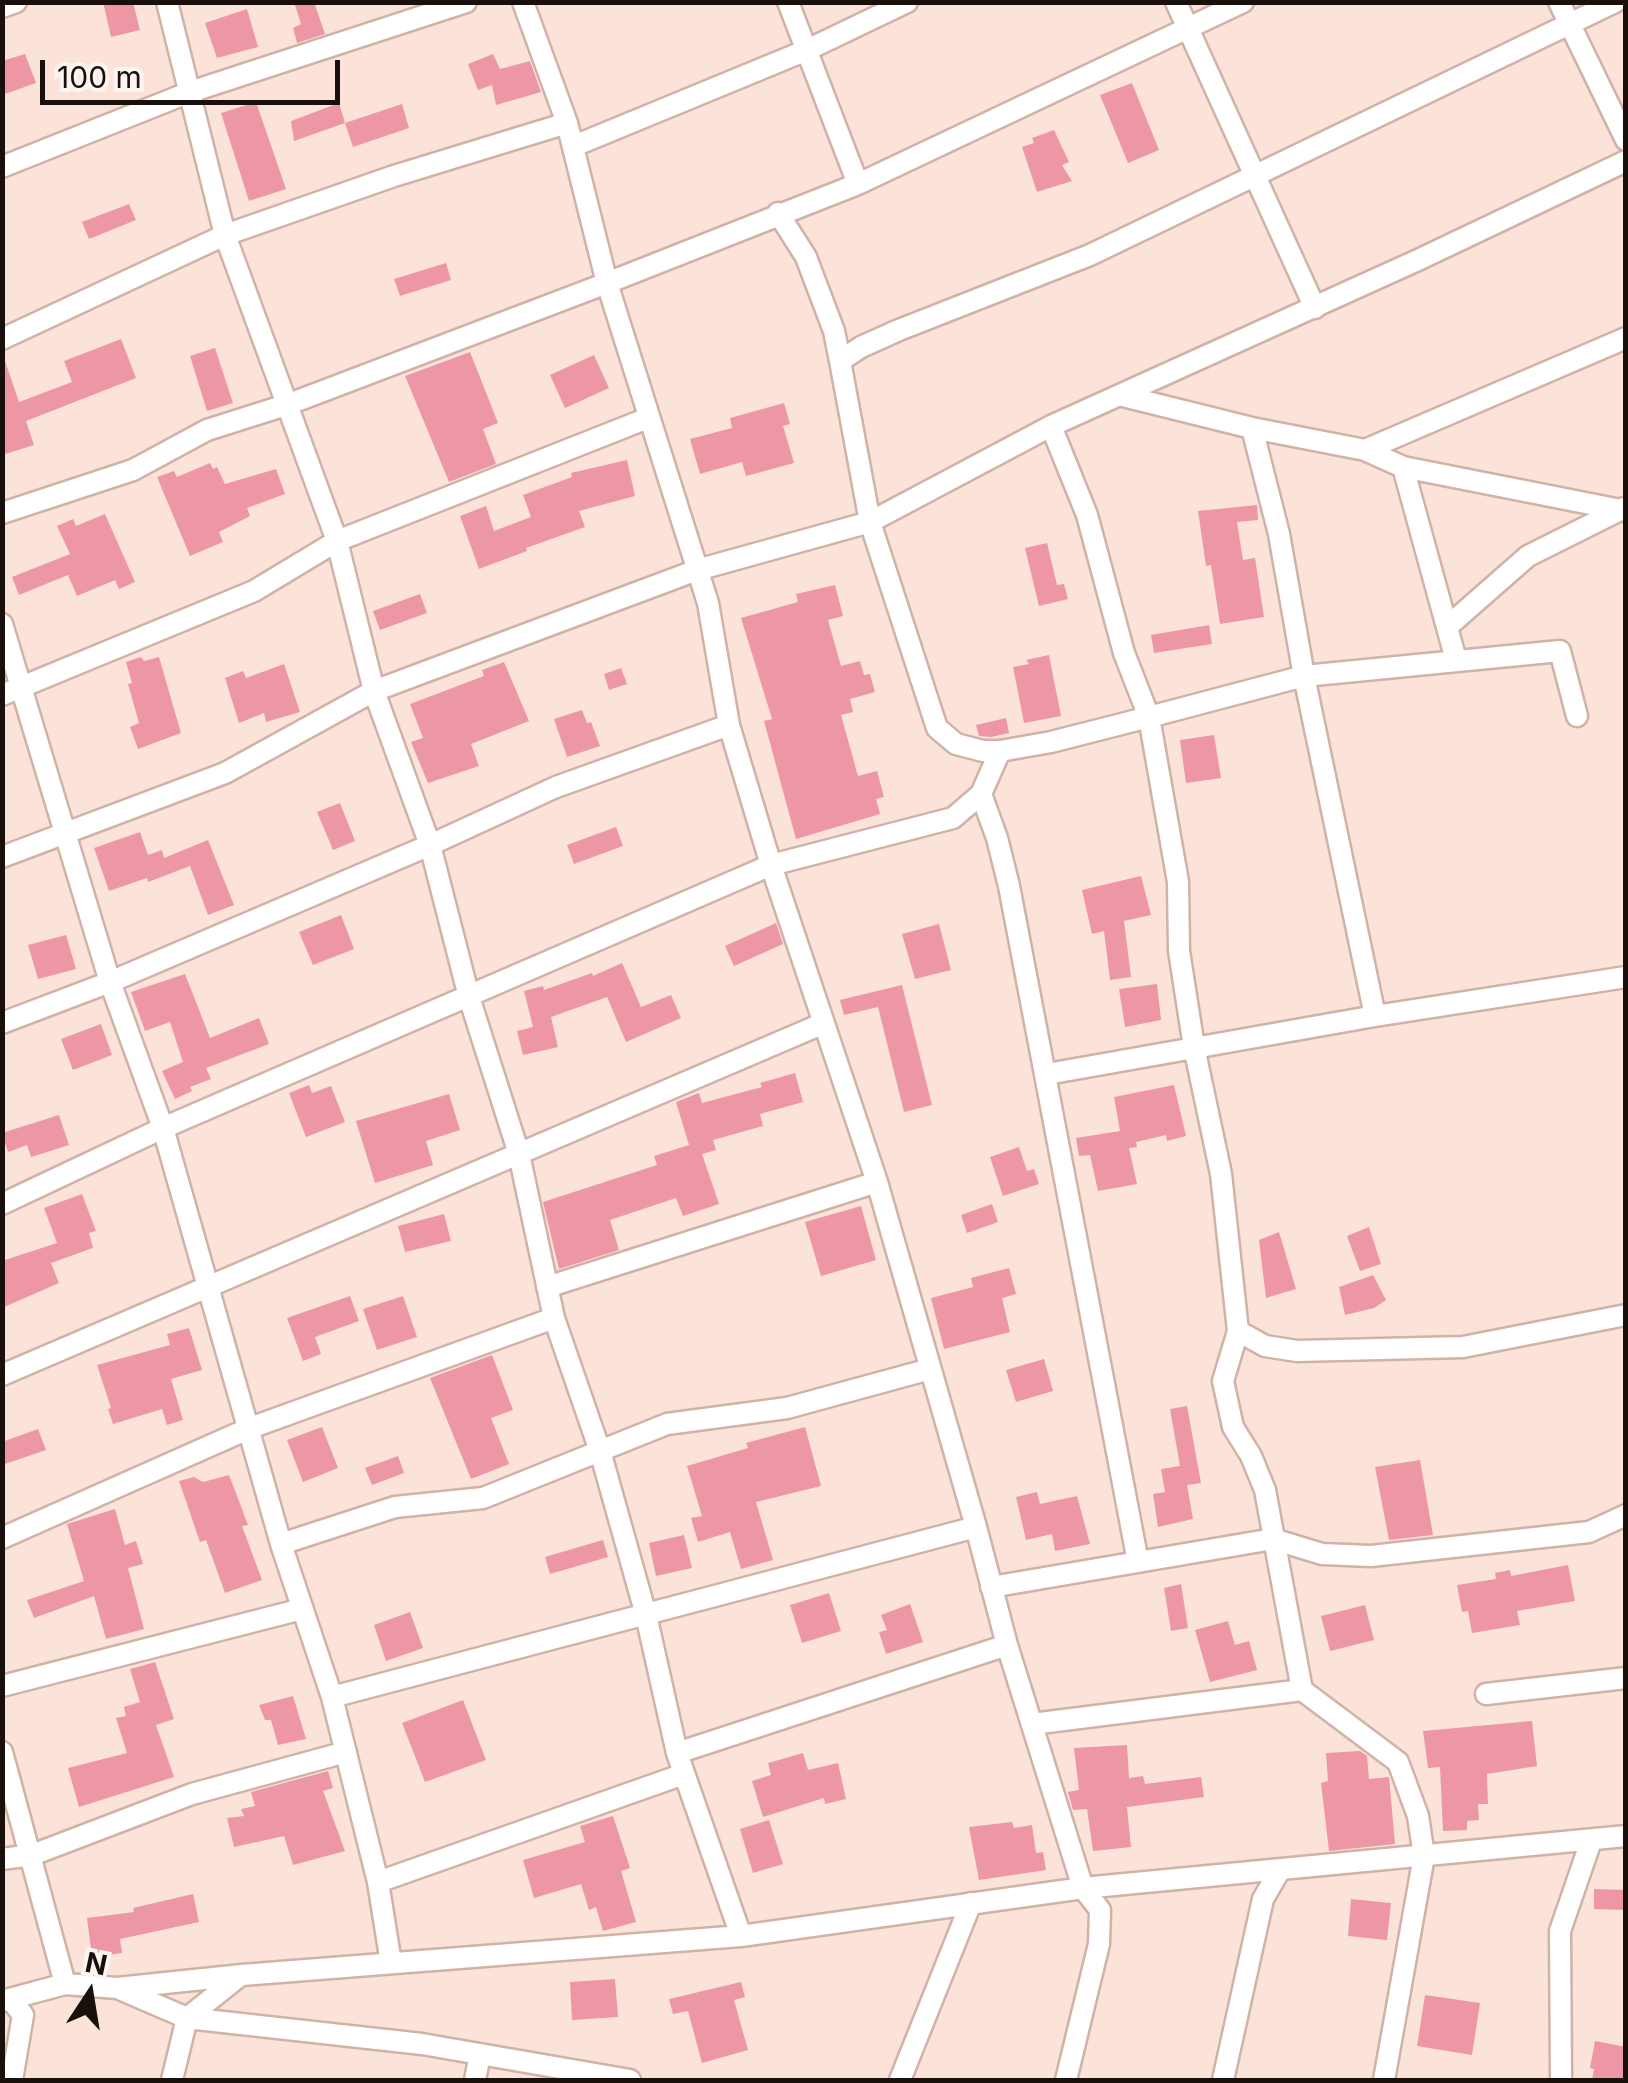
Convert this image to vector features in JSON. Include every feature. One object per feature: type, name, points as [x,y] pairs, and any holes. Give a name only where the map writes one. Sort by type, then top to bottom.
[{"type":"street","points":[[2,7],[16,2]]},
{"type":"street","points":[[167,2],[224,235],[337,541],[374,690],[430,845],[469,998],[519,1154],[554,1318],[600,1451],[646,1614],[678,1753],[741,1936]]},
{"type":"street","points":[[2,167],[190,92],[466,2]]},
{"type":"street","points":[[523,2],[567,123],[607,283],[708,603],[729,725],[771,865],[877,1182],[1007,1645],[1083,1888],[1100,1910],[1099,1944],[1066,2080]]},
{"type":"street","points":[[788,2],[858,184]]},
{"type":"street","points":[[574,146],[807,50],[908,2]]},
{"type":"street","points":[[1176,2],[1315,308]]},
{"type":"street","points":[[2,513],[132,470],[207,430],[289,404],[653,267],[858,184],[1244,2]]},
{"type":"street","points":[[1559,2],[1626,140]]},
{"type":"street","points":[[840,362],[861,347],[899,330],[1090,255],[1616,2]]},
{"type":"street","points":[[2,339],[224,235],[394,176],[567,123]]},
{"type":"street","points":[[2,858],[224,773],[374,690],[697,570],[870,522],[1051,426],[1315,308],[1626,161]]},
{"type":"street","points":[[778,214],[806,257],[834,331],[870,522],[937,728],[956,744],[983,751],[1051,742],[1304,676],[1560,651],[1577,716]]},
{"type":"street","points":[[1365,450],[1626,338]]},
{"type":"street","points":[[1123,396],[1252,428],[1365,450],[1403,467],[1623,510]]},
{"type":"street","points":[[12,692],[254,590],[337,541],[648,418]]},
{"type":"street","points":[[1051,426],[1086,515],[1124,653],[1149,717],[1178,882],[1178,951],[1221,1174],[1238,1331],[1223,1381],[1233,1427],[1265,1490],[1302,1690],[1398,1762],[1418,1816],[1424,1856],[1384,2080]]},
{"type":"street","points":[[1252,428],[1279,534],[1304,676],[1375,1016]]},
{"type":"street","points":[[1403,467],[1456,660]]},
{"type":"street","points":[[1447,627],[1528,556],[1623,510]]},
{"type":"street","points":[[2,624],[12,692],[64,832],[110,982],[163,1128],[281,1544],[332,1696],[378,1882],[391,1963]]},
{"type":"street","points":[[2,1023],[110,982],[556,787],[729,725]]},
{"type":"street","points":[[2,1204],[163,1128],[771,865],[953,818],[981,794],[1000,750]]},
{"type":"street","points":[[981,794],[1009,886],[1138,1562]]},
{"type":"street","points":[[1046,1074],[1626,977]]},
{"type":"street","points":[[2,1375],[824,1022]]},
{"type":"street","points":[[547,1286],[877,1182]]},
{"type":"street","points":[[1238,1331],[1265,1346],[1296,1351],[1462,1347],[1626,1315]]},
{"type":"street","points":[[2,1538],[250,1428],[554,1318]]},
{"type":"street","points":[[281,1544],[395,1508],[483,1498],[667,1424],[787,1408],[930,1369]]},
{"type":"street","points":[[991,1587],[1273,1540],[1322,1554],[1370,1556],[1589,1532],[1626,1514]]},
{"type":"street","points":[[332,1696],[976,1527]]},
{"type":"street","points":[[2,1686],[302,1609]]},
{"type":"street","points":[[678,1753],[1007,1645]]},
{"type":"street","points":[[1486,1694],[1626,1678]]},
{"type":"street","points":[[1032,1724],[1302,1690]]},
{"type":"street","points":[[2,1752],[65,1984]]},
{"type":"street","points":[[2,1858],[32,1856],[192,1794],[346,1752]]},
{"type":"street","points":[[378,1882],[684,1774]]},
{"type":"street","points":[[7,2001],[65,1984],[117,1988],[741,1936],[1083,1888],[1626,1836]]},
{"type":"street","points":[[1561,2080],[1560,1931],[1590,1841]]},
{"type":"street","points":[[1223,2080],[1263,1899],[1280,1870]]},
{"type":"street","points":[[900,2080],[971,1904]]},
{"type":"street","points":[[172,2080],[187,2018],[242,1975]]},
{"type":"street","points":[[117,1988],[187,2018],[422,2044],[630,2080]]},
{"type":"street","points":[[7,2001],[23,2014],[12,2080]]},
{"type":"street","points":[[476,2080],[480,2054]]},
{"type":"building","points":[[103,2],[133,2],[140,30],[111,37]]},
{"type":"building","points":[[294,2],[314,2],[325,34],[297,43],[293,28],[301,24]]},
{"type":"building","points":[[247,9],[258,47],[217,58],[205,23]]},
{"type":"building","points":[[25,54],[36,83],[2,95],[2,61]]},
{"type":"building","points":[[493,54],[500,69],[530,61],[541,92],[496,105],[492,85],[478,90],[468,64]]},
{"type":"building","points":[[1132,83],[1159,150],[1128,163],[1100,95]]},
{"type":"building","points":[[256,102],[286,189],[249,201],[221,113]]},
{"type":"building","points":[[339,103],[345,123],[294,141],[291,121]]},
{"type":"building","points":[[402,104],[409,128],[353,147],[345,123]]},
{"type":"building","points":[[1054,130],[1069,162],[1062,165],[1072,181],[1037,192],[1022,147],[1034,143],[1032,138]]},
{"type":"building","points":[[129,204],[136,220],[89,239],[82,222]]},
{"type":"building","points":[[446,263],[451,280],[400,296],[394,279]]},
{"type":"building","points":[[121,339],[136,378],[26,421],[34,445],[2,455],[2,362],[5,361],[19,402],[72,382],[64,361]]},
{"type":"building","points":[[215,348],[233,403],[207,411],[190,356]]},
{"type":"building","points":[[470,352],[498,423],[483,429],[496,464],[449,482],[405,376]]},
{"type":"building","points":[[594,355],[609,388],[565,408],[550,375]]},
{"type":"building","points":[[784,403],[790,424],[783,426],[794,463],[746,476],[742,462],[700,474],[690,439],[732,428],[730,418]]},
{"type":"building","points":[[627,460],[635,496],[579,511],[585,527],[479,569],[460,516],[486,506],[494,531],[531,517],[523,495],[572,477],[571,473]]},
{"type":"building","points":[[210,463],[213,469],[217,467],[225,484],[276,469],[285,494],[247,508],[250,516],[219,532],[223,542],[190,556],[157,477],[174,471],[177,477]]},
{"type":"building","points":[[1257,505],[1258,520],[1237,522],[1243,560],[1255,558],[1264,617],[1220,624],[1198,511]]},
{"type":"building","points":[[105,514],[135,582],[119,589],[115,580],[77,596],[68,575],[19,595],[12,577],[70,554],[57,526],[73,519],[76,526]]},
{"type":"building","points":[[1047,543],[1057,585],[1064,584],[1068,599],[1039,606],[1025,548]]},
{"type":"building","points":[[835,585],[843,616],[828,620],[841,666],[860,661],[864,675],[870,674],[875,692],[850,699],[853,712],[841,715],[858,776],[877,771],[884,797],[876,799],[880,814],[796,839],[764,721],[772,719],[741,618],[798,602],[796,594]]},
{"type":"building","points":[[420,594],[427,613],[380,630],[373,611]]},
{"type":"building","points":[[1209,625],[1212,644],[1154,653],[1151,635]]},
{"type":"building","points":[[1049,655],[1061,716],[1024,723],[1013,667]]},
{"type":"building","points":[[141,657],[144,661],[159,657],[181,733],[138,749],[130,727],[139,723],[126,662]]},
{"type":"building","points":[[504,662],[529,721],[471,744],[479,766],[428,783],[411,742],[423,738],[410,704],[484,676],[482,670]]},
{"type":"building","points":[[284,664],[300,712],[266,722],[264,713],[239,723],[225,678],[243,671],[246,678]]},
{"type":"building","points":[[621,668],[627,684],[609,690],[604,674]]},
{"type":"building","points":[[582,710],[600,746],[567,757],[554,719]]},
{"type":"building","points":[[1006,718],[1009,733],[979,736],[976,725]]},
{"type":"building","points":[[1214,735],[1221,778],[1186,783],[1180,740]]},
{"type":"building","points":[[340,803],[355,841],[333,850],[317,812]]},
{"type":"building","points":[[616,827],[623,846],[574,864],[567,845]]},
{"type":"building","points":[[140,832],[148,855],[162,850],[164,858],[208,840],[234,905],[208,915],[190,866],[109,891],[94,848]]},
{"type":"building","points":[[1141,876],[1151,915],[1124,921],[1131,977],[1110,980],[1104,931],[1092,934],[1082,890]]},
{"type":"building","points":[[341,915],[354,949],[313,965],[299,932]]},
{"type":"building","points":[[776,923],[783,944],[734,966],[725,946]]},
{"type":"building","points":[[939,924],[951,970],[915,979],[902,934]]},
{"type":"building","points":[[66,935],[76,969],[38,979],[28,945]]},
{"type":"building","points":[[622,963],[641,1007],[671,995],[681,1018],[626,1042],[607,997],[551,1017],[558,1047],[523,1055],[517,1031],[533,1027],[524,991],[543,986],[544,990],[592,973],[593,976]]},
{"type":"building","points":[[185,974],[210,1038],[259,1018],[269,1044],[206,1068],[211,1079],[190,1087],[192,1091],[175,1099],[162,1071],[183,1062],[170,1022],[145,1031],[131,992]]},
{"type":"building","points":[[1157,984],[1161,1020],[1125,1027],[1119,989]]},
{"type":"building","points":[[902,985],[932,1105],[904,1112],[878,1007],[844,1015],[840,1000]]},
{"type":"building","points":[[101,1024],[112,1055],[73,1070],[61,1039]]},
{"type":"building","points":[[795,1073],[803,1102],[760,1114],[763,1126],[713,1140],[716,1150],[702,1154],[719,1204],[683,1216],[676,1198],[610,1220],[619,1250],[559,1269],[543,1202],[657,1165],[654,1156],[689,1145],[676,1102],[699,1093],[702,1103],[762,1087],[760,1083]]},
{"type":"building","points":[[309,1085],[312,1093],[331,1086],[345,1122],[306,1137],[289,1093]]},
{"type":"building","points":[[1174,1085],[1186,1136],[1167,1141],[1166,1135],[1136,1142],[1137,1147],[1129,1148],[1137,1184],[1098,1191],[1090,1155],[1079,1156],[1076,1138],[1120,1131],[1114,1097]]},
{"type":"building","points":[[449,1094],[460,1130],[426,1141],[433,1165],[375,1183],[356,1121]]},
{"type":"building","points":[[59,1115],[69,1145],[31,1157],[27,1145],[8,1152],[2,1133]]},
{"type":"building","points":[[1019,1147],[1027,1171],[1034,1169],[1039,1184],[1003,1196],[990,1157]]},
{"type":"building","points":[[82,1194],[96,1231],[89,1233],[93,1248],[51,1263],[59,1283],[2,1308],[2,1261],[57,1243],[44,1208]]},
{"type":"building","points":[[992,1204],[998,1222],[967,1233],[961,1215]]},
{"type":"building","points":[[861,1206],[876,1260],[821,1276],[805,1222]]},
{"type":"building","points":[[444,1214],[451,1241],[405,1252],[398,1226]]},
{"type":"building","points":[[1369,1227],[1381,1264],[1360,1271],[1347,1236]]},
{"type":"building","points":[[1279,1232],[1296,1289],[1266,1298],[1259,1240]]},
{"type":"building","points":[[1009,1268],[1016,1294],[1002,1298],[1010,1332],[944,1349],[931,1298],[973,1287],[971,1278]]},
{"type":"building","points":[[1373,1275],[1386,1300],[1374,1308],[1345,1315],[1339,1287]]},
{"type":"building","points":[[350,1296],[359,1321],[315,1337],[321,1354],[303,1361],[287,1318]]},
{"type":"building","points":[[403,1296],[417,1337],[377,1350],[363,1309]]},
{"type":"building","points":[[189,1328],[202,1370],[171,1379],[183,1420],[167,1425],[162,1409],[113,1424],[97,1365],[170,1345],[167,1334]]},
{"type":"building","points":[[492,1355],[513,1410],[491,1418],[509,1464],[471,1479],[430,1378]]},
{"type":"building","points":[[1044,1359],[1053,1391],[1016,1402],[1006,1370]]},
{"type":"building","points":[[1187,1406],[1201,1483],[1187,1485],[1193,1519],[1158,1527],[1153,1494],[1165,1492],[1161,1469],[1180,1466],[1170,1409]]},
{"type":"building","points":[[322,1427],[338,1468],[303,1482],[287,1440]]},
{"type":"building","points":[[805,1427],[821,1486],[756,1502],[773,1560],[741,1569],[730,1532],[698,1542],[691,1518],[702,1516],[687,1466],[748,1448],[746,1443]]},
{"type":"building","points":[[38,1429],[46,1450],[2,1465],[2,1442]]},
{"type":"building","points":[[398,1456],[404,1473],[372,1485],[365,1468]]},
{"type":"building","points":[[1420,1460],[1433,1535],[1389,1540],[1375,1467]]},
{"type":"building","points":[[229,1475],[248,1525],[242,1526],[262,1580],[225,1593],[206,1540],[200,1542],[179,1481],[194,1477],[203,1482]]},
{"type":"building","points":[[1037,1492],[1040,1504],[1077,1496],[1090,1544],[1055,1551],[1052,1534],[1026,1540],[1016,1497]]},
{"type":"building","points":[[115,1509],[125,1545],[136,1541],[143,1564],[128,1568],[144,1629],[106,1639],[94,1596],[34,1618],[27,1600],[84,1581],[67,1524]]},
{"type":"building","points":[[684,1535],[692,1568],[656,1576],[649,1543]]},
{"type":"building","points":[[603,1540],[608,1557],[550,1574],[545,1557]]},
{"type":"building","points":[[1568,1565],[1575,1601],[1517,1611],[1520,1625],[1472,1633],[1468,1611],[1462,1612],[1457,1585],[1496,1579],[1495,1573],[1510,1570],[1511,1576]]},
{"type":"building","points":[[1181,1584],[1188,1628],[1171,1631],[1164,1588]]},
{"type":"building","points":[[829,1593],[841,1631],[802,1643],[790,1605]]},
{"type":"building","points":[[910,1604],[923,1642],[886,1654],[879,1632],[887,1630],[881,1615]]},
{"type":"building","points":[[1365,1605],[1374,1640],[1330,1651],[1321,1616]]},
{"type":"building","points":[[410,1612],[423,1648],[386,1661],[374,1625]]},
{"type":"building","points":[[1228,1621],[1235,1645],[1249,1641],[1257,1670],[1210,1682],[1195,1630]]},
{"type":"building","points":[[155,1662],[174,1719],[156,1725],[174,1777],[79,1807],[68,1768],[127,1753],[116,1718],[126,1716],[124,1707],[140,1702],[130,1669]]},
{"type":"building","points":[[293,1696],[306,1739],[278,1745],[271,1720],[265,1720],[259,1705]]},
{"type":"building","points":[[463,1700],[486,1760],[425,1782],[402,1723]]},
{"type":"building","points":[[1532,1721],[1537,1766],[1487,1774],[1488,1804],[1478,1804],[1479,1820],[1467,1821],[1467,1830],[1443,1831],[1440,1767],[1428,1768],[1423,1731]]},
{"type":"building","points":[[1127,1745],[1129,1778],[1143,1776],[1145,1784],[1201,1777],[1204,1797],[1127,1807],[1131,1847],[1093,1851],[1087,1809],[1073,1810],[1068,1792],[1079,1790],[1074,1748]]},
{"type":"building","points":[[1360,1751],[1367,1756],[1369,1779],[1389,1777],[1395,1844],[1329,1851],[1321,1783],[1328,1781],[1326,1753]]},
{"type":"building","points":[[803,1753],[808,1770],[838,1763],[846,1799],[825,1804],[824,1798],[763,1817],[752,1781],[771,1775],[768,1763]]},
{"type":"building","points":[[328,1771],[333,1788],[323,1791],[345,1851],[293,1865],[284,1836],[234,1847],[227,1818],[244,1816],[241,1809],[255,1806],[251,1792]]},
{"type":"building","points":[[613,1816],[630,1868],[621,1871],[636,1922],[603,1931],[596,1907],[589,1910],[581,1884],[534,1898],[523,1860],[585,1842],[580,1826]]},
{"type":"building","points":[[769,1820],[783,1864],[753,1873],[740,1829]]},
{"type":"building","points":[[1012,1822],[1014,1828],[1032,1825],[1036,1853],[1043,1852],[1046,1870],[979,1880],[969,1827]]},
{"type":"building","points":[[1594,1889],[1626,1890],[1626,1910],[1594,1909]]},
{"type":"building","points":[[193,1894],[199,1922],[120,1939],[122,1953],[92,1957],[87,1918],[134,1912],[133,1908]]},
{"type":"building","points":[[1351,1899],[1391,1903],[1387,1940],[1348,1936]]},
{"type":"building","points":[[615,1979],[618,2017],[572,2020],[570,1982]]},
{"type":"building","points":[[741,1982],[745,1997],[734,2000],[748,2050],[702,2063],[688,2011],[673,2014],[669,1999]]},
{"type":"building","points":[[1425,1995],[1480,2003],[1472,2055],[1417,2046]]},
{"type":"building","points":[[1595,2041],[1626,2047],[1626,2080],[1592,2080]]}]
